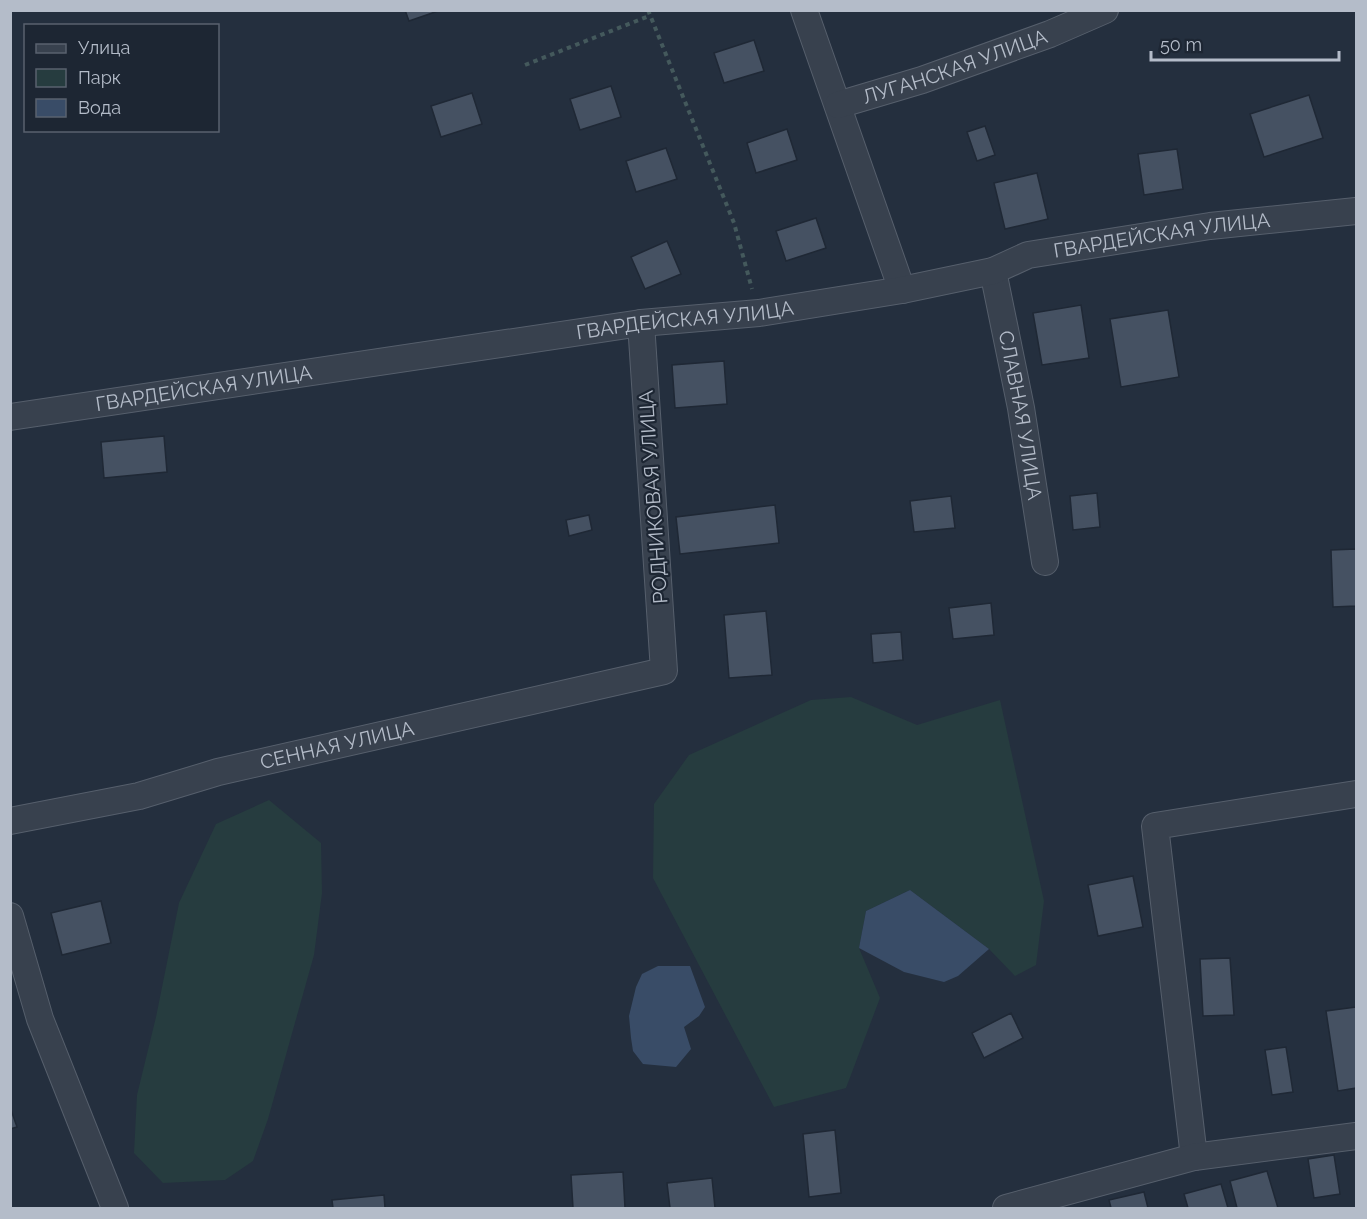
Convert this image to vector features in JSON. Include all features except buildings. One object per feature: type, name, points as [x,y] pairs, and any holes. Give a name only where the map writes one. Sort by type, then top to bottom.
[{"type":"street","points":[[804,10],[903,290]]},
{"type":"street","name":"ЛУГАНСКАЯ УЛИЦА","points":[[838,105],[922,80],[1050,34],[1105,10]]},
{"type":"street","name":"ГВАРДЕЙСКАЯ УЛИЦА","points":[[10,417],[641,323],[759,313],[903,290],[993,271],[1028,255],[1210,226],[1356,211]]},
{"type":"street","name":"СЛАВНАЯ УЛИЦА","points":[[993,271],[1021,408],[1045,562]]},
{"type":"street","name":"РОДНИКОВАЯ УЛИЦА","points":[[641,323],[664,671]]},
{"type":"street","name":"СЕННАЯ УЛИЦА","points":[[10,821],[139,796],[218,772],[664,671]]},
{"type":"street","points":[[1194,1157],[1155,826],[1356,794]]},
{"type":"street","points":[[10,916],[40,1019],[115,1209]]},
{"type":"street","points":[[1006,1209],[1194,1157],[1356,1136]]},
{"type":"path","points":[[648,10],[734,223],[759,313]]},
{"type":"path","points":[[525,65],[650,16]]},
{"type":"green space","points":[[851,697],[917,725],[1000,700],[1044,901],[1036,965],[1015,976],[989,949],[910,890],[866,911],[859,948],[880,998],[846,1088],[774,1107],[653,878],[654,804],[689,755],[811,700]]},
{"type":"green space","points":[[269,800],[321,843],[322,893],[314,955],[268,1119],[253,1161],[225,1180],[163,1183],[134,1153],[137,1095],[156,1017],[179,903],[216,824]]},
{"type":"water","points":[[910,890],[989,949],[958,976],[944,982],[904,972],[859,948],[866,911]]},
{"type":"water","points":[[658,966],[690,966],[705,1007],[699,1016],[684,1027],[691,1049],[676,1067],[643,1064],[633,1051],[629,1016],[636,987],[642,974]]}]
